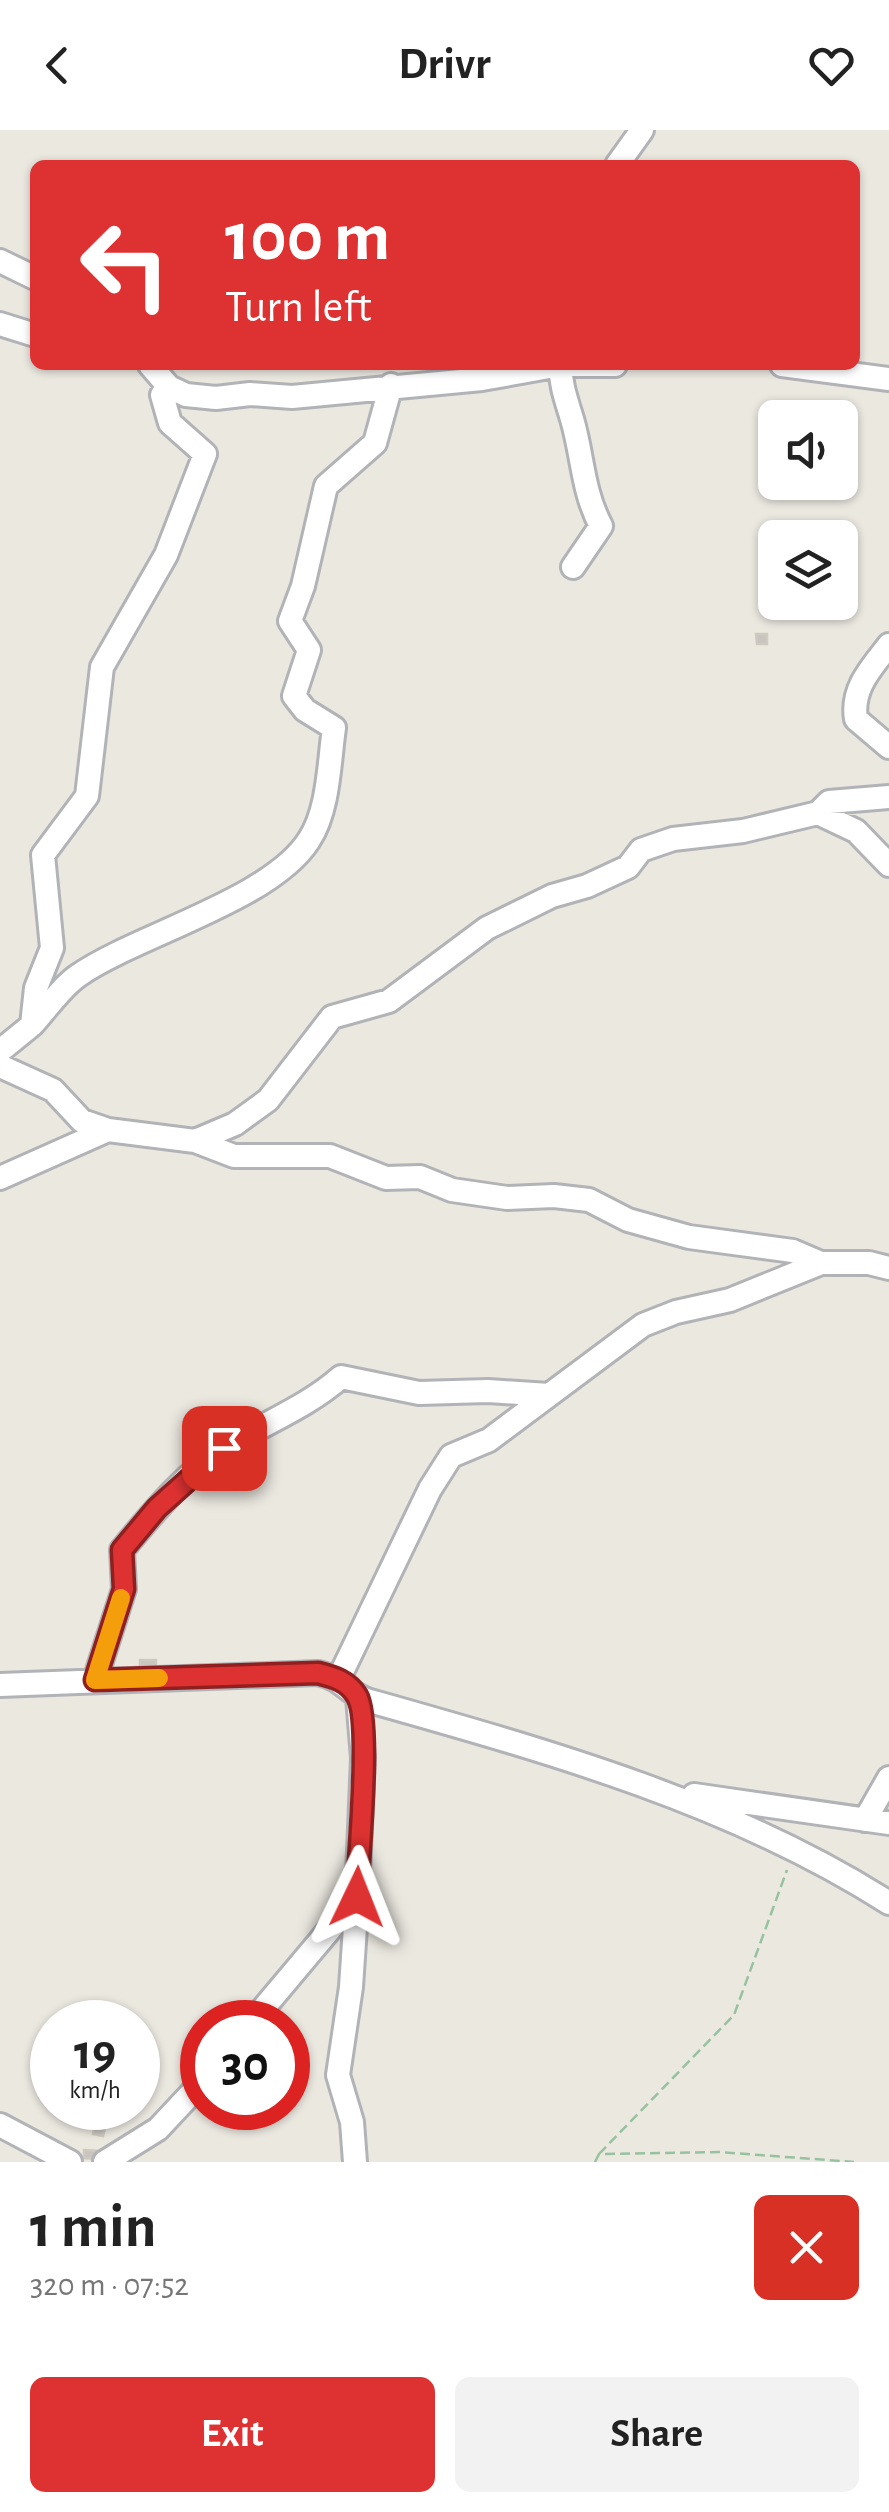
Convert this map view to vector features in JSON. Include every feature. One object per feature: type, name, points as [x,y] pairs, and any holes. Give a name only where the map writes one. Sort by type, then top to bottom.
[{"type":"street","points":[[621,160],[642,130]]},
{"type":"street","points":[[0,261],[30,276]]},
{"type":"street","points":[[0,324],[30,333]]},
{"type":"street","points":[[159,375],[186,395],[292,397],[482,379],[532,370]]},
{"type":"street","points":[[560,370],[560,390],[573,421],[581,476],[601,526],[573,567]]},
{"type":"street","points":[[820,370],[889,379]]},
{"type":"street","points":[[32,1026],[36,988],[52,948],[44,855],[87,796],[102,668],[166,555],[204,454],[170,423],[159,375]]},
{"type":"street","points":[[0,1051],[32,1026],[77,976],[214,909],[278,870],[309,840],[323,801],[334,728],[305,710],[294,696],[308,650],[290,621],[326,486],[375,443],[392,385]]},
{"type":"street","points":[[889,645],[860,686],[853,703],[856,720],[889,747]]},
{"type":"street","points":[[195,1141],[235,1124],[268,1100],[332,1017],[389,1001],[487,928],[552,896],[587,886],[628,867],[642,850],[673,839],[744,831],[818,813],[829,802],[889,797]]},
{"type":"street","points":[[818,813],[856,831],[889,865]]},
{"type":"street","points":[[0,1066],[53,1090],[82,1121],[108,1130],[195,1141],[234,1156],[330,1156],[386,1178],[420,1178],[452,1190],[508,1198],[554,1196],[590,1200],[642,1224],[716,1242],[792,1251],[821,1264]]},
{"type":"street","points":[[0,1178],[108,1130]]},
{"type":"street","points":[[339,1678],[430,1489],[452,1456],[490,1440],[643,1325],[676,1312],[730,1300],[821,1264],[869,1263],[889,1268]]},
{"type":"street","points":[[95,1680],[124,1589],[122,1550],[157,1508],[224,1448],[316,1398],[341,1377],[418,1393],[488,1390],[549,1396]]},
{"type":"street","points":[[0,1685],[318,1673],[339,1678],[358,1698],[718,1813],[889,1903]]},
{"type":"street","points":[[355,2162],[352,2122],[338,2074],[351,1987],[357,1897],[363,1758],[358,1698]]},
{"type":"street","points":[[864,1820],[889,1778]]},
{"type":"street","points":[[640,1788],[889,1823]]},
{"type":"street","points":[[270,2000],[357,1897]]},
{"type":"street","points":[[104,2162],[158,2129],[180,2106]]},
{"type":"street","points":[[0,2125],[70,2162]]},
{"type":"path","points":[[595,2162],[734,2015],[794,1851]]},
{"type":"path","points":[[599,2154],[719,2152],[854,2162]]},
{"type":"building","points":[[756,634],[767,634],[767,644],[757,644]]},
{"type":"building","points":[[140,1660],[156,1660],[156,1669],[140,1669]]},
{"type":"building","points":[[84,2150],[98,2151],[97,2159],[84,2158]]},
{"type":"slow traffic","points":[[121,1598],[95,1680],[159,1678]]},
{"type":"route","points":[[224,1448],[157,1508],[122,1550],[124,1589],[95,1680],[318,1673],[339,1678],[358,1698],[363,1758],[357,1897]]}]
